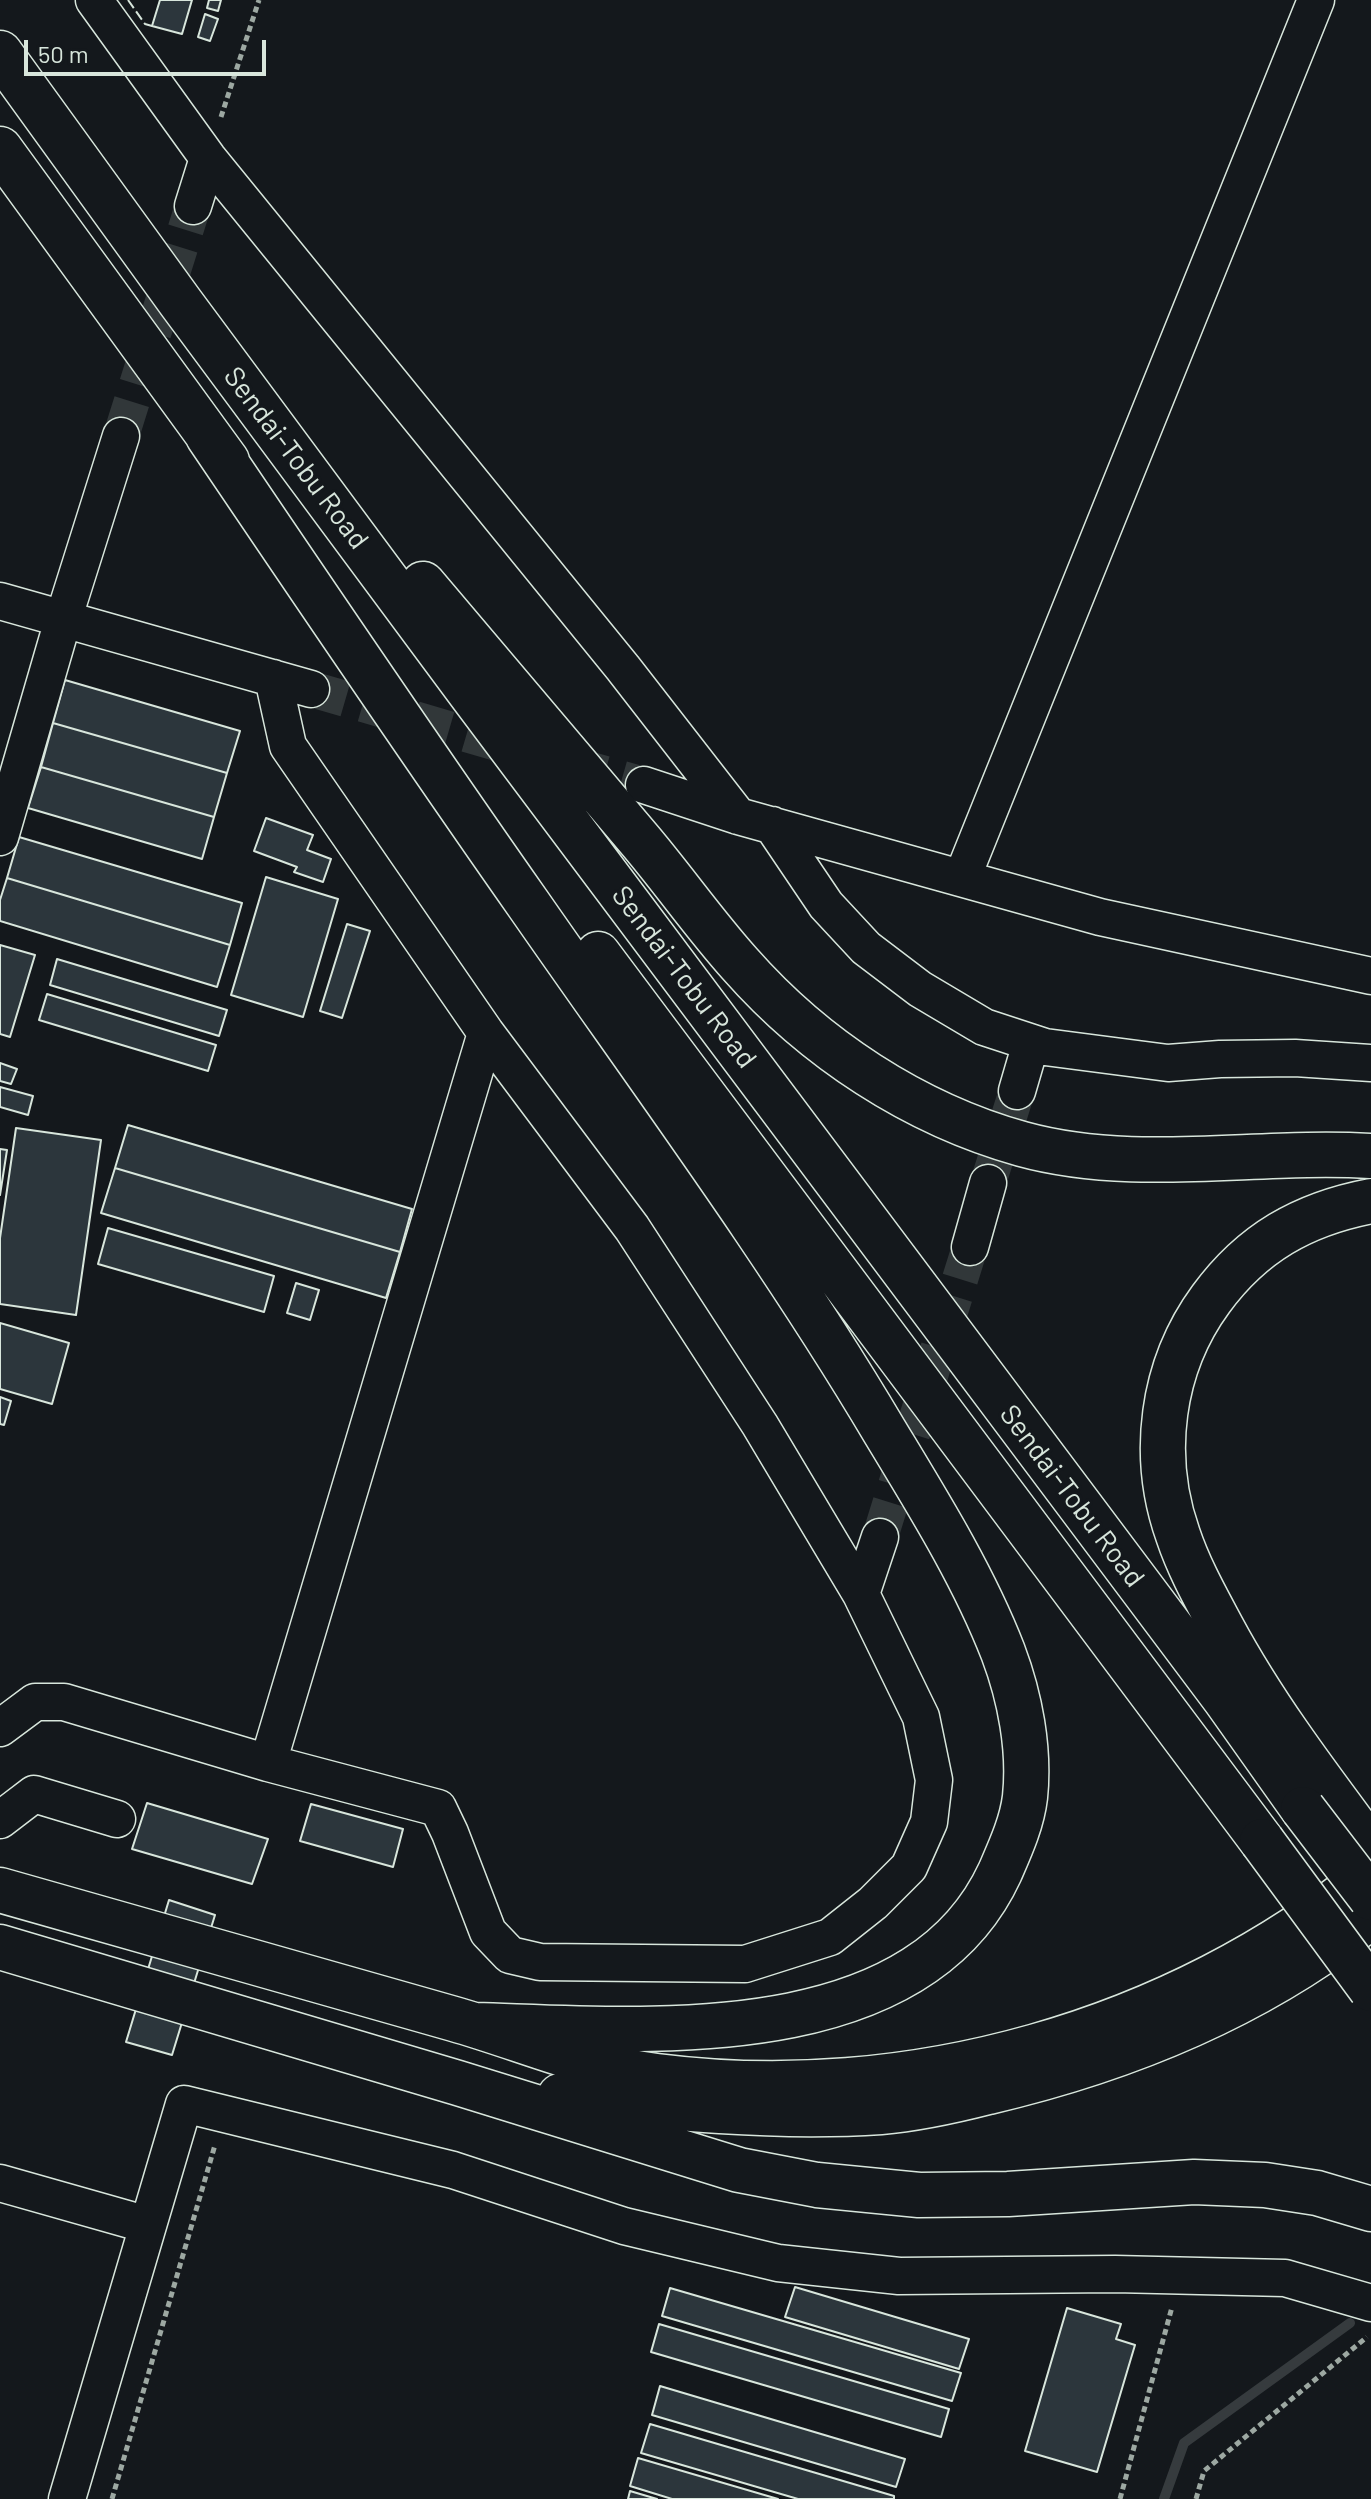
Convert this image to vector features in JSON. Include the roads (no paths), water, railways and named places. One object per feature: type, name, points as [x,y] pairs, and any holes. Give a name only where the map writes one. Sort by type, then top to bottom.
[{"type":"highway","name":"Sendai-Tobu Road","points":[[0,53],[181,303],[1225,1699],[1315,1800],[1371,1898]]},
{"type":"highway","name":"Sendai-Tobu Road","points":[[0,149],[208,436],[1371,1989]]},
{"type":"highway","points":[[181,303],[495,668],[741,965],[785,1009],[852,1063],[914,1101],[967,1125],[1023,1144],[1077,1154],[1132,1158],[1371,1156]]},
{"type":"highway","points":[[208,436],[413,739],[725,1184],[851,1375],[968,1576],[1003,1653],[1018,1700],[1025,1751],[1025,1799],[1008,1855],[992,1888],[967,1925],[931,1957],[890,1984],[842,2002],[736,2024],[621,2030],[476,2025]]},
{"type":"highway","points":[[1371,1201],[1336,1208],[1297,1223],[1261,1248],[1226,1279],[1198,1317],[1177,1358],[1166,1403],[1163,1450],[1167,1492],[1177,1533],[1192,1572],[1315,1800],[1371,1848]]},
{"type":"highway","points":[[0,1890],[476,2025],[612,2068],[656,2076],[756,2085],[816,2084],[964,2064],[1099,2026],[1230,1969],[1341,1898],[1371,1873]]},
{"type":"highway","points":[[458,2083],[655,2107],[772,2114],[884,2112],[950,2102],[1093,2064],[1169,2034],[1239,2002],[1308,1961],[1371,1916]]},
{"type":"highway","points":[[0,1947],[739,2170],[817,2185],[919,2195],[1008,2194],[1194,2182],[1265,2185],[1317,2193],[1371,2209]]},
{"type":"street","points":[[94,0],[208,158],[623,668],[866,948],[920,989],[984,1027],[1045,1047],[1168,1063],[1295,1058],[1371,1063]]},
{"type":"street","points":[[962,878],[1316,0]]},
{"type":"street","points":[[193,206],[208,158]]},
{"type":"street","points":[[0,837],[121,436]]},
{"type":"street","points":[[0,601],[311,689]]},
{"type":"street","points":[[0,1728],[35,1702],[64,1702],[268,1763],[438,1808],[488,1932],[510,1955],[540,1962],[745,1964],[830,1937],[873,1903],[909,1867],[929,1822],[934,1780],[921,1717],[861,1594],[760,1425],[632,1228],[486,1033],[288,746],[273,678]]},
{"type":"street","points":[[644,785],[755,820],[1100,917],[1371,976]]},
{"type":"street","points":[[268,1763],[486,1033]]},
{"type":"street","points":[[1017,1091],[1031,1043]]},
{"type":"street","points":[[970,1247],[988,1183]]},
{"type":"street","points":[[861,1594],[880,1537]]},
{"type":"street","points":[[0,1820],[34,1794],[117,1819]]},
{"type":"street","points":[[67,2499],[184,2104],[453,2170],[624,2226],[778,2263],[899,2276],[1181,2274],[1285,2278],[1365,2296]]},
{"type":"street","points":[[0,2183],[148,2225]]},
{"type":"waterway","points":[[1164,2499],[1184,2443],[1350,2323]]},
{"type":"tunnel","points":[[121,436],[193,206]]},
{"type":"tunnel","points":[[311,689],[521,750]]},
{"type":"tunnel","points":[[570,764],[644,785]]},
{"type":"tunnel","points":[[988,1183],[1017,1091]]},
{"type":"tunnel","points":[[880,1537],[970,1247]]}]
